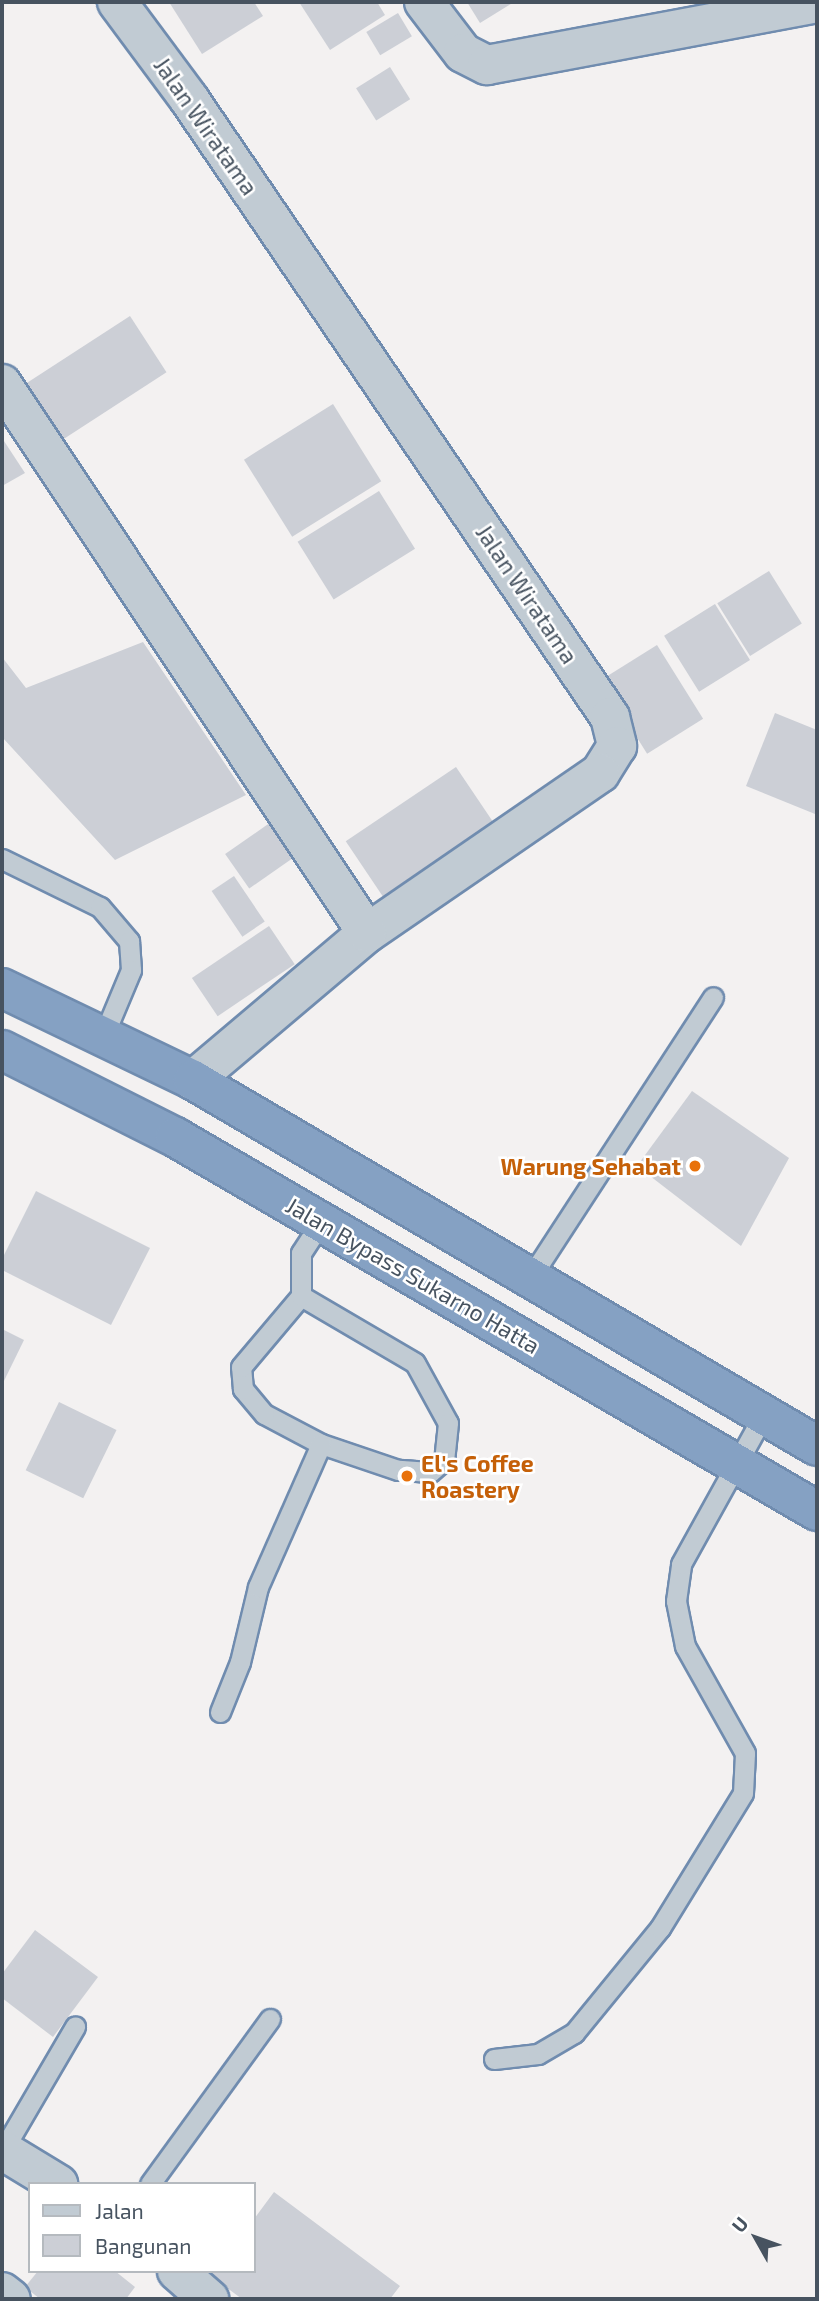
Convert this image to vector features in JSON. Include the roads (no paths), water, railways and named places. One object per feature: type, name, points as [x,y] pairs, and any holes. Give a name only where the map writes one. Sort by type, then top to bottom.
[{"type":"highway","points":[[2,988],[193,1080],[817,1446]]},
{"type":"highway","name":"Jalan Bypass Sukarno Hatta","points":[[2,1050],[175,1137],[817,1511]]},
{"type":"highway","points":[[626,1399],[654,1350]]},
{"type":"street","name":"Jalan Wiratama","points":[[117,2],[189,99],[610,717],[617,746],[600,773],[367,933],[193,1080]]},
{"type":"street","points":[[424,2],[463,53],[487,65],[775,6],[817,3]]},
{"type":"street","points":[[2,384],[367,933]]},
{"type":"street","points":[[2,2150],[55,2182]]},
{"type":"street","points":[[179,2273],[209,2299]]},
{"type":"street","points":[[2,2292],[11,2299]]},
{"type":"lane","points":[[2,859],[100,907],[129,941],[131,970],[103,1037]]},
{"type":"lane","points":[[530,1278],[713,997]]},
{"type":"lane","points":[[301,1296],[415,1363],[448,1423],[444,1460],[430,1472],[398,1470],[321,1444],[264,1414],[243,1390],[241,1367],[301,1296],[301,1253],[321,1222]]},
{"type":"lane","points":[[494,2059],[538,2054],[574,2033],[660,1928],[743,1793],[745,1753],[685,1646],[676,1601],[681,1564],[764,1415]]},
{"type":"lane","points":[[220,1712],[240,1662],[258,1587],[321,1444]]},
{"type":"lane","points":[[151,2182],[270,2019]]},
{"type":"lane","points":[[2,2150],[75,2028]]},
{"type":"place","name":"Warung Sehabat","points":[[695,1166]]},
{"type":"place","name":"El's Coffee Roastery","points":[[407,1476]]}]
